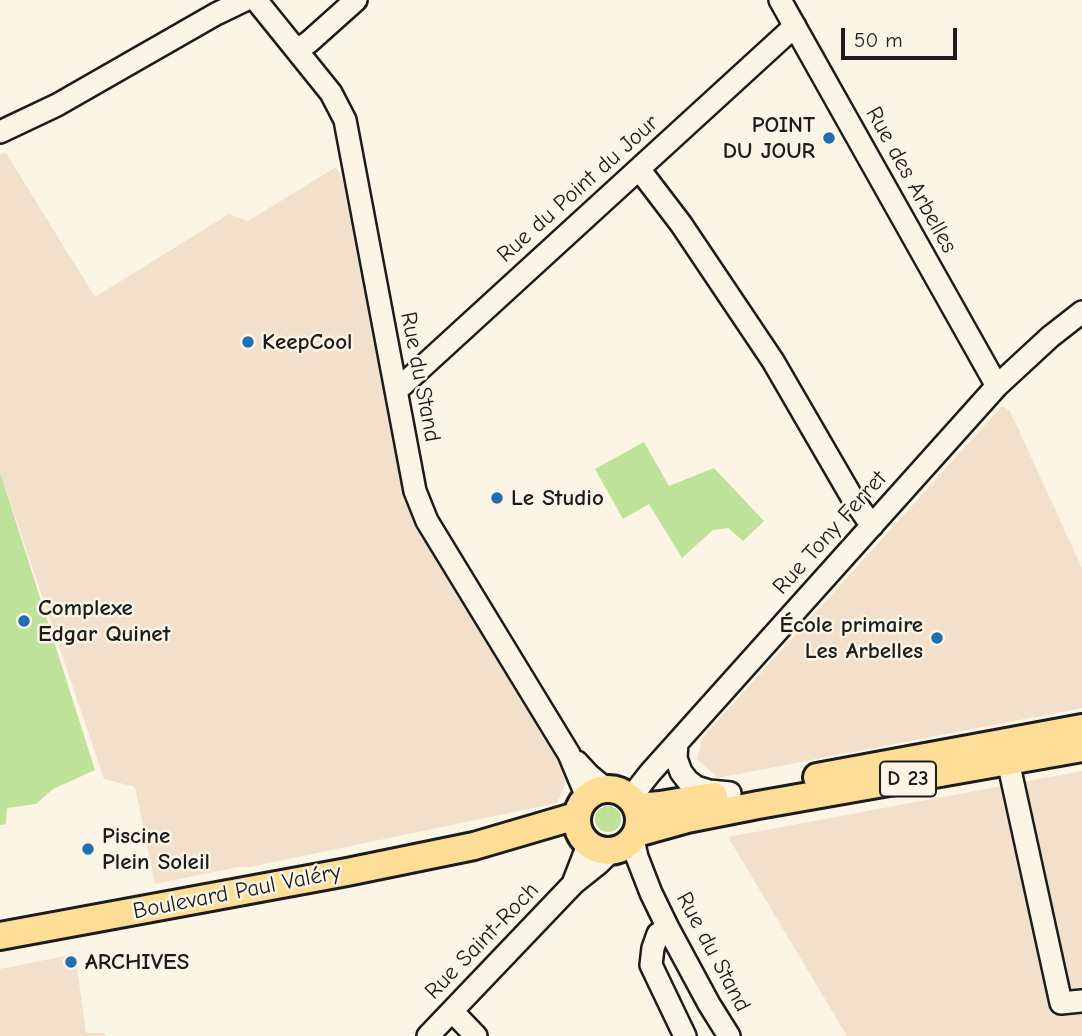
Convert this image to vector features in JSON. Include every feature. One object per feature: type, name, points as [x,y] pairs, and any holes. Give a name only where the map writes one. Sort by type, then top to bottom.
[{"type":"main road","name":"D 23","points":[[609,824],[660,805],[1082,728]]},
{"type":"main road","name":"D 23","points":[[609,824],[687,819],[1082,748]]},
{"type":"main road","name":"Boulevard Paul Valéry","points":[[0,936],[312,879],[474,846],[609,824]]},
{"type":"street","points":[[0,132],[57,104],[244,0]]},
{"type":"street","name":"Rue du Stand","points":[[256,0],[331,93],[345,120],[415,491],[427,521],[569,754],[589,775],[609,824],[651,893],[729,1036]]},
{"type":"street","points":[[297,50],[356,0]]},
{"type":"street","name":"Rue des Arbelles","points":[[780,0],[997,386]]},
{"type":"street","name":"Rue du Point du Jour","points":[[396,391],[795,26]]},
{"type":"street","points":[[639,169],[681,224],[773,361],[852,499],[872,526]]},
{"type":"street","name":"Rue Tony Ferret","points":[[609,824],[677,743],[997,386],[1050,337],[1082,312]]},
{"type":"street","points":[[677,743],[676,758],[688,781],[709,791],[730,793]]},
{"type":"street","points":[[1008,761],[1061,1003],[1082,1001]]},
{"type":"street","name":"Rue Saint-Roch","points":[[428,1036],[573,883],[609,824]]},
{"type":"street","points":[[668,928],[658,934],[651,965],[685,1036]]},
{"type":"street","points":[[452,1011],[475,1036]]},
{"type":"shaded area","points":[[6,153],[95,297],[229,214],[248,221],[336,167],[345,186],[402,482],[417,525],[568,778],[557,803],[155,884],[135,787],[104,779],[0,472],[0,154]]},
{"type":"shaded area","name":"École primaire Les Arbelles","points":[[1002,406],[1010,411],[1082,568],[1082,708],[718,778],[697,759],[703,737]]},
{"type":"shaded area","points":[[1082,771],[1082,1036],[847,1036],[728,837]]},
{"type":"shaded area","points":[[75,954],[86,1033],[104,1033],[106,1036],[0,1036],[0,969]]},
{"type":"green space","points":[[644,442],[669,486],[714,468],[764,521],[743,541],[728,528],[713,530],[682,558],[649,504],[623,519],[595,469]]},
{"type":"green space","name":"Complexe Edgar Quinet","points":[[0,472],[95,770],[53,789],[36,804],[7,808],[6,824],[0,825]]},
{"type":"green space","points":[[608,806],[617,810],[621,819],[617,828],[608,832],[599,828],[595,819],[599,810]]},
{"type":"place","name":"POINT DU JOUR","points":[[829,138]]},
{"type":"place","name":"KeepCool","points":[[248,342]]},
{"type":"place","name":"Le Studio","points":[[497,498]]},
{"type":"place","name":"Complexe Edgar Quinet","points":[[24,621]]},
{"type":"place","name":"École primaire Les Arbelles","points":[[937,638]]},
{"type":"place","name":"Piscine Plein Soleil","points":[[88,849]]},
{"type":"place","name":"ARCHIVES","points":[[71,962]]}]
